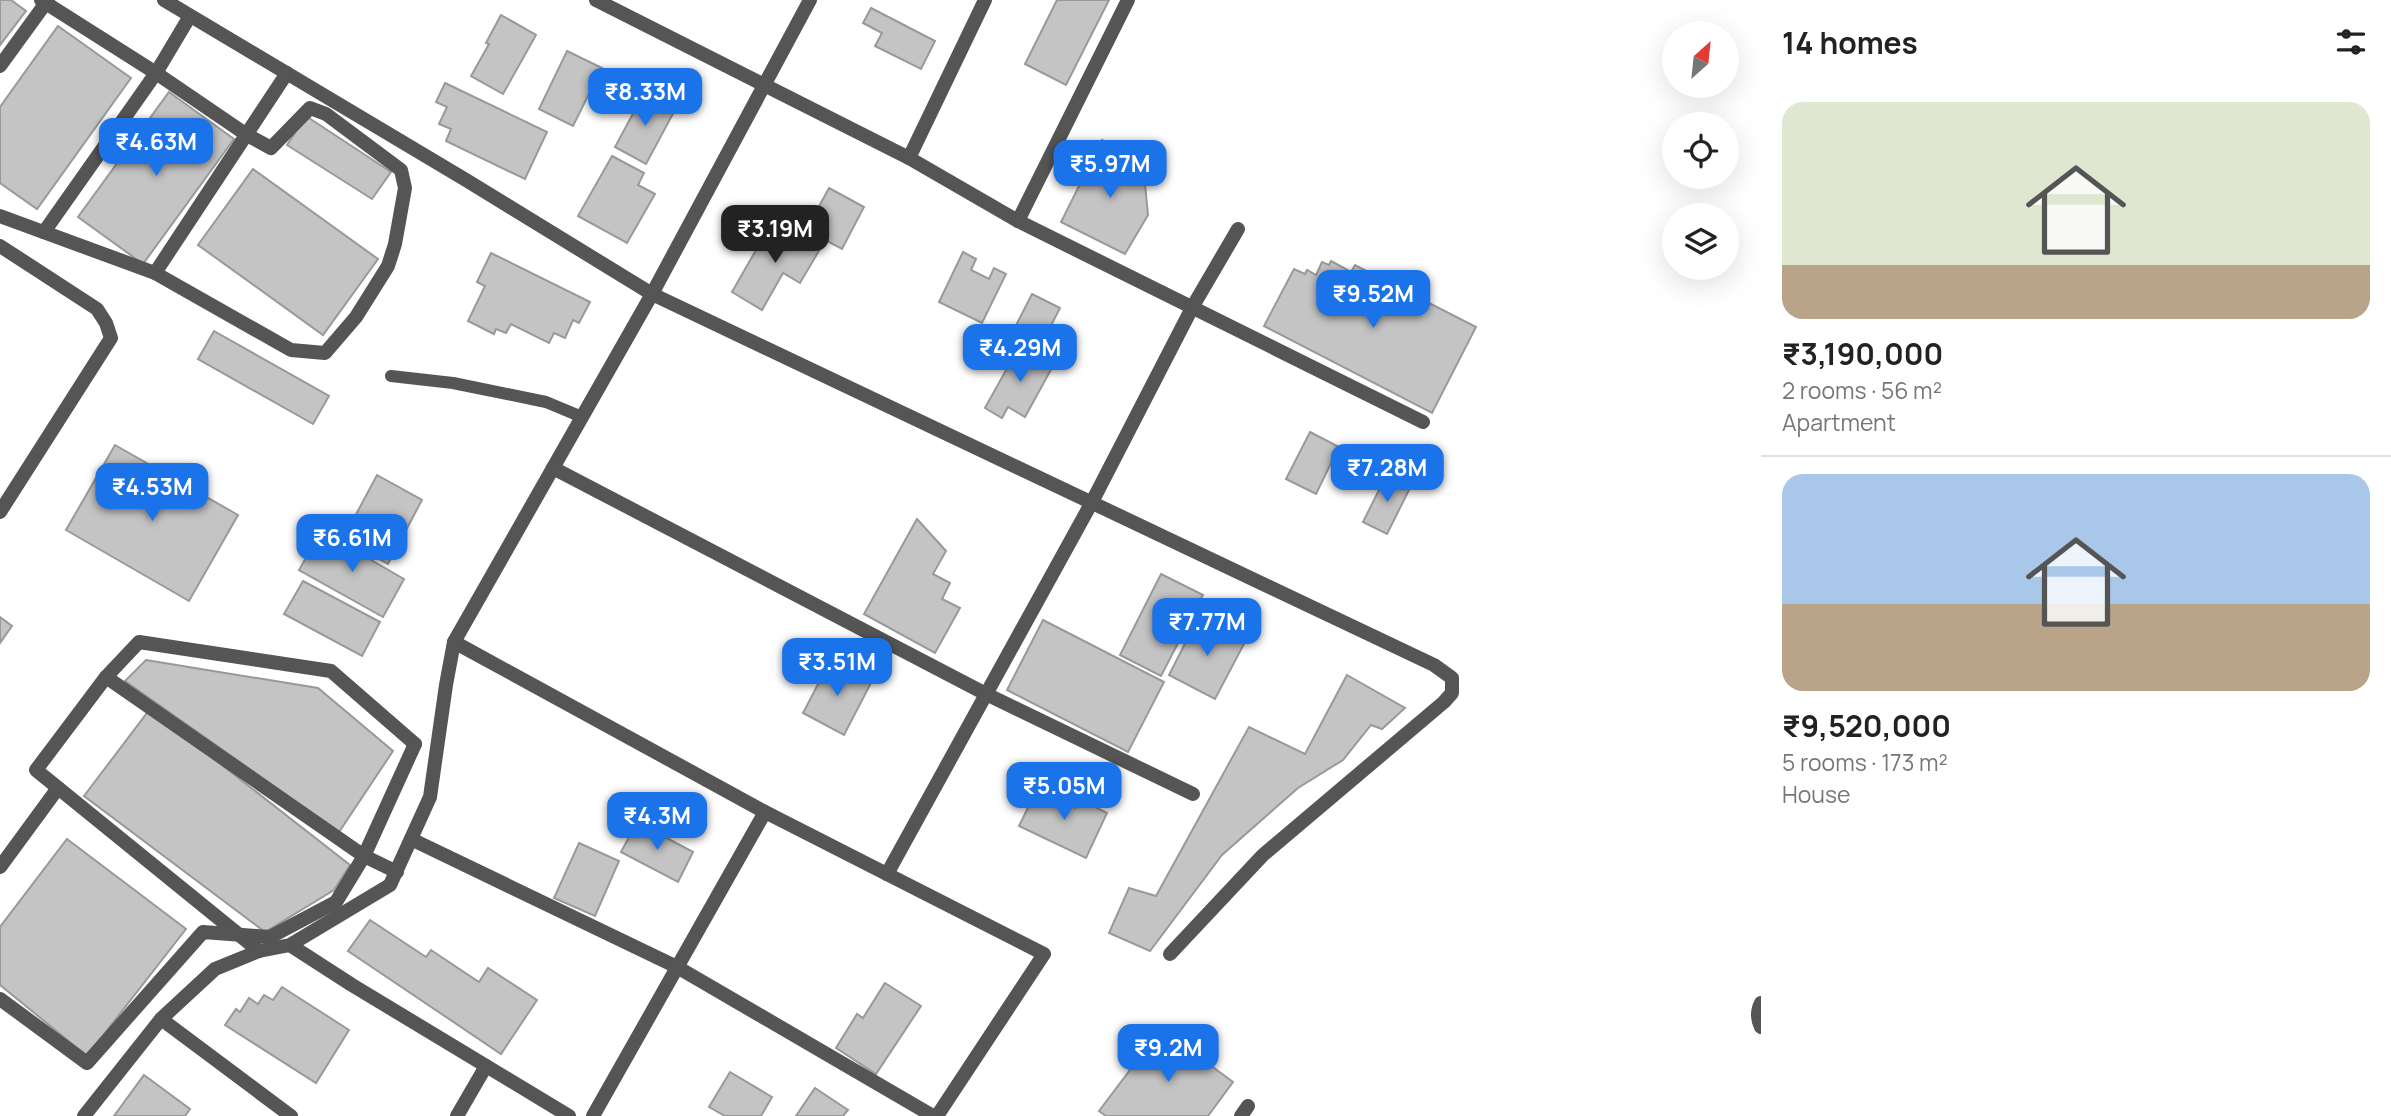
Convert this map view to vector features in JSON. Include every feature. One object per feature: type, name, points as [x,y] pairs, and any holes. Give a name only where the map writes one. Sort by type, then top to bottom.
[{"type":"street","points":[[164,0],[652,295],[1434,665],[1452,678],[1452,693],[1444,702],[1263,855],[1170,954]]},
{"type":"street","points":[[596,0],[909,158],[1018,221],[1423,422]]},
{"type":"street","points":[[84,1116],[161,1019],[215,969],[259,951],[290,945],[390,886],[430,797],[454,642],[652,295],[810,0]]},
{"type":"street","points":[[909,158],[985,0]]},
{"type":"street","points":[[1018,221],[1128,0]]},
{"type":"street","points":[[0,66],[45,1],[247,135],[271,148],[310,108],[326,114],[401,170],[405,188],[388,267],[356,317],[325,353],[291,351],[155,273],[0,216]]},
{"type":"street","points":[[44,232],[156,73],[190,16]]},
{"type":"street","points":[[155,273],[287,73]]},
{"type":"street","points":[[887,874],[1092,502],[1193,306],[1238,229]]},
{"type":"street","points":[[0,246],[97,309],[111,338],[0,512]]},
{"type":"street","points":[[553,468],[986,694],[1193,794]]},
{"type":"street","points":[[259,951],[36,770],[106,677],[139,642],[331,671],[415,744]]},
{"type":"street","points":[[411,839],[677,967],[935,1116],[1044,954],[765,812],[454,642]]},
{"type":"street","points":[[106,677],[364,856],[397,872]]},
{"type":"street","points":[[415,744],[438,739]]},
{"type":"street","points":[[0,999],[87,1063],[203,932],[270,937],[336,902],[364,856],[415,744]]},
{"type":"street","points":[[0,867],[58,788]]},
{"type":"street","points":[[593,1116],[765,812]]},
{"type":"street","points":[[290,945],[569,1116]]},
{"type":"street","points":[[1761,1003],[1758,1020],[1761,1027]]},
{"type":"street","points":[[161,1019],[291,1116]]},
{"type":"street","points":[[457,1116],[486,1066]]},
{"type":"lane","points":[[391,376],[453,383],[546,402],[582,417]]},
{"type":"building","points":[[0,0],[11,0],[26,11],[0,45]]},
{"type":"building","points":[[1057,0],[1109,0],[1066,85],[1025,64]]},
{"type":"building","points":[[871,8],[935,41],[921,69],[875,46],[882,33],[863,23]]},
{"type":"building","points":[[501,15],[536,35],[503,94],[471,76]]},
{"type":"building","points":[[58,26],[131,78],[37,209],[0,183],[0,107]]},
{"type":"building","points":[[567,51],[602,68],[573,126],[539,109]]},
{"type":"building","points":[[445,83],[547,132],[525,179],[446,141],[451,129],[439,124],[447,107],[436,102]]},
{"type":"building","points":[[169,92],[234,139],[143,264],[78,217]]},
{"type":"building","points":[[644,93],[675,110],[646,164],[615,147]]},
{"type":"building","points":[[306,116],[391,172],[372,199],[287,145]]},
{"type":"building","points":[[1102,140],[1130,155],[1145,184],[1148,215],[1125,254],[1061,222]]},
{"type":"building","points":[[612,156],[644,173],[638,185],[655,194],[627,243],[578,216]]},
{"type":"building","points":[[253,169],[378,259],[323,335],[198,245]]},
{"type":"building","points":[[829,188],[864,207],[842,249],[806,230]]},
{"type":"building","points":[[772,222],[820,249],[800,283],[783,273],[762,310],[732,292]]},
{"type":"building","points":[[963,252],[976,259],[971,270],[989,279],[994,268],[1006,274],[982,323],[939,302]]},
{"type":"building","points":[[491,253],[590,302],[579,323],[573,320],[565,338],[554,333],[549,343],[511,324],[506,333],[496,329],[494,334],[468,321],[485,286],[477,282]]},
{"type":"building","points":[[1331,261],[1351,272],[1355,265],[1476,327],[1432,413],[1264,326],[1294,269],[1305,274],[1307,270],[1316,275],[1322,262],[1329,265]]},
{"type":"building","points":[[1032,294],[1060,308],[1037,353],[1009,339]]},
{"type":"building","points":[[214,331],[329,396],[313,424],[198,359]]},
{"type":"building","points":[[1019,347],[1053,366],[1025,417],[1008,407],[1002,418],[985,408]]},
{"type":"building","points":[[1310,432],[1339,447],[1316,494],[1286,479]]},
{"type":"building","points":[[115,445],[238,515],[189,601],[66,530]]},
{"type":"building","points":[[1387,474],[1411,486],[1387,534],[1363,522]]},
{"type":"building","points":[[377,475],[422,500],[388,564],[343,539]]},
{"type":"building","points":[[917,519],[946,551],[933,574],[950,583],[942,599],[960,608],[935,653],[864,614]]},
{"type":"building","points":[[321,531],[404,579],[383,617],[299,570]]},
{"type":"building","points":[[1161,574],[1203,595],[1161,676],[1120,655]]},
{"type":"building","points":[[303,581],[380,622],[362,656],[284,614]]},
{"type":"building","points":[[0,617],[12,626],[0,643]]},
{"type":"building","points":[[1198,618],[1245,642],[1215,699],[1169,675]]},
{"type":"building","points":[[1043,620],[1164,682],[1128,752],[1007,690]]},
{"type":"building","points":[[146,660],[318,688],[393,751],[339,832],[125,681]]},
{"type":"building","points":[[830,661],[871,683],[844,735],[803,713]]},
{"type":"building","points":[[1347,675],[1405,708],[1382,729],[1371,725],[1343,760],[1298,788],[1222,855],[1150,951],[1109,933],[1129,888],[1156,896],[1249,727],[1305,754]]},
{"type":"building","points":[[150,709],[350,865],[334,890],[265,932],[84,796]]},
{"type":"building","points":[[1037,789],[1075,808],[1079,799],[1107,813],[1086,858],[1019,826]]},
{"type":"building","points":[[637,822],[693,852],[678,882],[621,852]]},
{"type":"building","points":[[67,839],[186,929],[87,1056],[0,985],[0,927]]},
{"type":"building","points":[[579,843],[619,861],[595,916],[554,898]]},
{"type":"building","points":[[370,920],[426,957],[431,950],[479,982],[488,968],[537,1000],[501,1054],[348,951]]},
{"type":"building","points":[[885,983],[921,1006],[876,1074],[836,1048],[857,1014],[863,1018]]},
{"type":"building","points":[[282,987],[349,1030],[316,1083],[225,1025],[236,1009],[240,1012],[249,998],[258,1004],[264,995],[273,1000]]},
{"type":"building","points":[[1161,1029],[1233,1082],[1208,1116],[1106,1116],[1099,1111]]},
{"type":"building","points":[[730,1072],[772,1097],[761,1116],[725,1116],[709,1107]]},
{"type":"building","points":[[144,1075],[190,1109],[185,1116],[114,1116]]},
{"type":"building","points":[[815,1088],[848,1110],[843,1116],[796,1116]]}]
